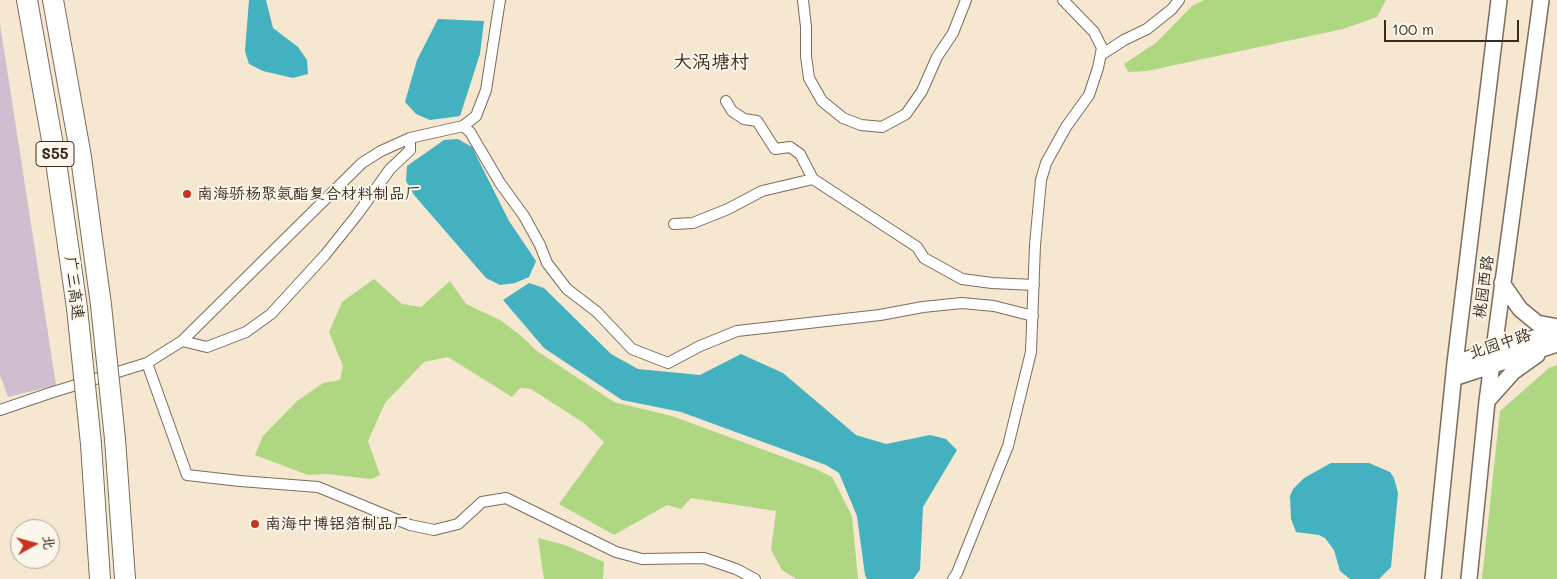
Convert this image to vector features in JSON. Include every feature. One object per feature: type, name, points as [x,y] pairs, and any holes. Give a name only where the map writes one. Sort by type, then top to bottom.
[{"type":"highway","name":"广三高速","points":[[27,0],[56,162],[77,308],[91,444],[100,579]]},
{"type":"highway","name":"广三高速","points":[[53,0],[81,157],[101,305],[115,439],[125,579]]},
{"type":"main road","name":"桃园西路","points":[[1433,579],[1455,371],[1499,0]]},
{"type":"main road","name":"桃园西路","points":[[1469,579],[1492,358],[1541,0]]},
{"type":"main road","points":[[1502,283],[1520,309],[1537,323],[1557,329]]},
{"type":"main road","name":"北园中路","points":[[1455,371],[1492,358],[1557,329]]},
{"type":"main road","name":"北园中路","points":[[1492,358],[1553,345]]},
{"type":"main road","points":[[1487,401],[1513,372],[1553,345]]},
{"type":"street","points":[[0,410],[147,363],[182,341],[362,163],[381,151],[410,138],[463,126],[476,116],[486,90],[500,0]]},
{"type":"street","points":[[803,0],[809,78],[822,101],[843,118],[861,125],[882,127],[906,114],[922,91],[937,57],[953,32],[966,0]]},
{"type":"street","points":[[953,579],[1008,446],[1031,352],[1041,180],[1046,163],[1066,127],[1089,95],[1101,56],[1102,48],[1094,32],[1063,0]]},
{"type":"street","points":[[1101,56],[1124,40],[1147,29],[1172,9],[1179,0]]},
{"type":"street","points":[[726,101],[732,111],[738,115],[757,121],[775,149],[790,146],[800,154],[813,179],[918,247],[924,258],[962,279],[1034,285]]},
{"type":"street","points":[[463,126],[470,132],[500,183],[524,216],[540,245],[547,263],[567,289],[597,312],[632,349],[668,363],[700,346],[737,331],[880,315],[923,307],[962,303],[994,306],[1033,316]]},
{"type":"street","points":[[182,341],[207,347],[246,332],[271,314],[325,255],[390,169],[410,150],[410,138]]},
{"type":"street","points":[[674,224],[693,223],[728,209],[762,191],[813,179]]},
{"type":"street","points":[[147,363],[187,475],[318,487],[410,526],[434,530],[458,524],[482,502],[506,498],[616,552],[642,559],[704,558],[736,569],[755,579]]},
{"type":"shaded area","points":[[0,24],[56,385],[8,397],[0,375]]},
{"type":"green space","points":[[1204,0],[1386,0],[1377,17],[1343,29],[1147,71],[1128,72],[1124,64],[1157,42],[1192,6]]},
{"type":"green space","points":[[374,279],[402,304],[421,307],[450,281],[466,304],[500,320],[537,351],[614,402],[672,416],[816,469],[832,477],[852,516],[858,579],[796,579],[782,570],[771,550],[776,511],[691,498],[681,509],[667,505],[614,535],[559,504],[604,442],[584,423],[531,389],[520,388],[512,397],[448,357],[424,362],[385,403],[368,441],[380,475],[371,479],[327,474],[308,475],[255,455],[263,436],[297,401],[323,383],[340,380],[343,366],[329,332],[342,302]]},
{"type":"green space","points":[[1557,365],[1557,579],[1482,579],[1500,411],[1549,368]]},
{"type":"green space","points":[[538,538],[565,545],[604,562],[603,579],[544,579]]},
{"type":"water","points":[[249,0],[266,0],[273,28],[298,47],[307,60],[308,74],[293,78],[263,71],[249,64],[245,51]]},
{"type":"water","points":[[438,19],[484,21],[480,54],[460,116],[430,120],[416,114],[405,102],[417,60]]},
{"type":"water","points":[[458,139],[472,147],[509,221],[536,261],[529,277],[515,283],[500,285],[486,278],[414,195],[406,181],[407,166],[444,140]]},
{"type":"water","points":[[529,283],[544,288],[611,354],[638,369],[700,375],[741,354],[783,373],[856,435],[886,444],[930,435],[946,439],[957,450],[923,507],[920,570],[913,579],[867,579],[857,516],[839,473],[826,465],[681,412],[622,400],[544,348],[503,300]]},
{"type":"water","points":[[1331,463],[1369,463],[1390,472],[1394,478],[1398,493],[1391,567],[1379,579],[1350,579],[1340,571],[1334,550],[1325,538],[1319,535],[1296,532],[1291,519],[1290,496],[1293,489],[1304,478]]},
{"type":"place","name":"南海骄杨聚氨酯复合材料制品厂","points":[[187,194]]},
{"type":"place","name":"南海中博铝箔制品厂","points":[[255,524]]},
{"type":"district","name":"大涡塘村","points":[[711,62]]}]
